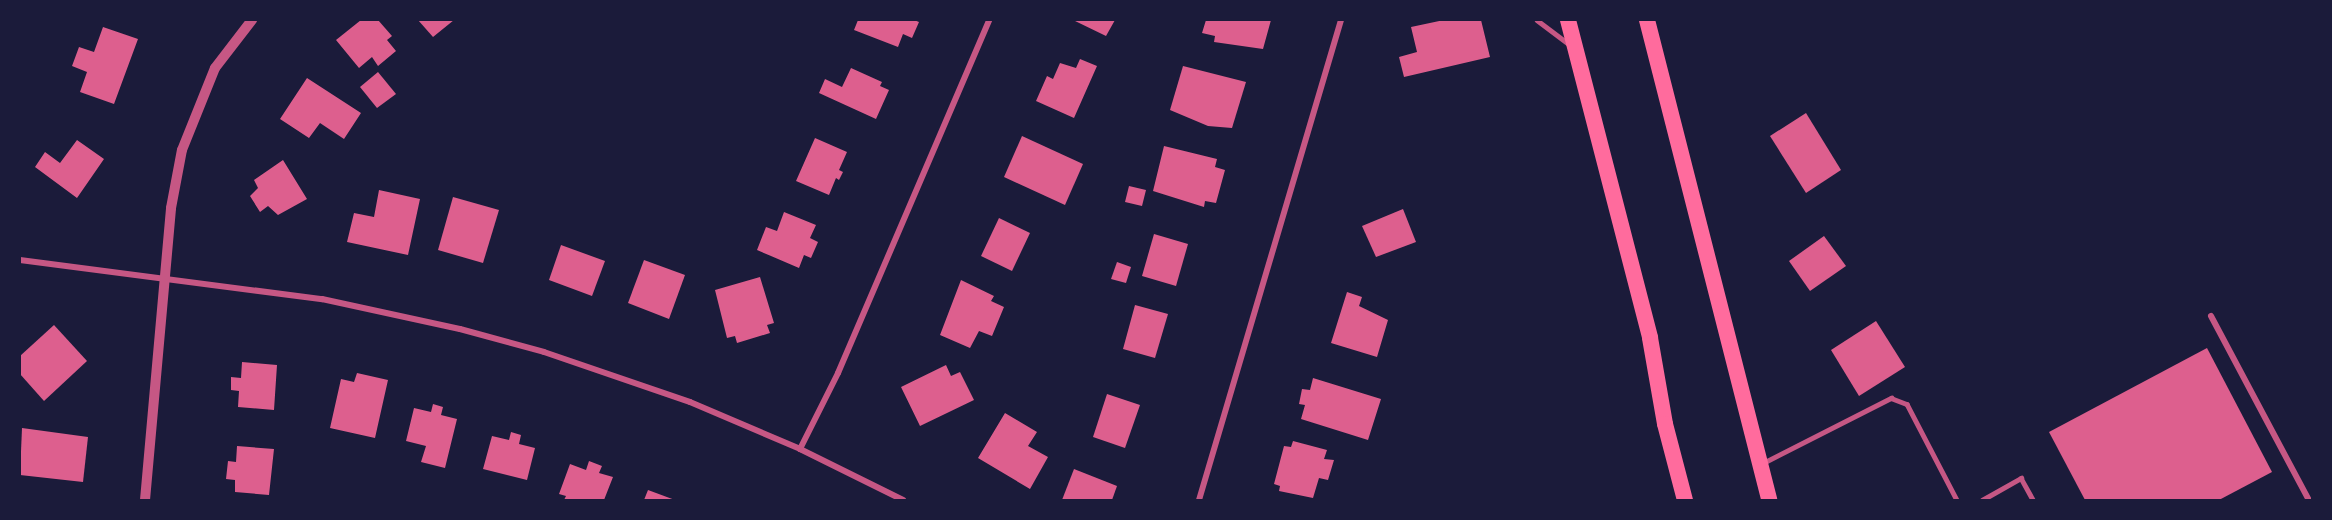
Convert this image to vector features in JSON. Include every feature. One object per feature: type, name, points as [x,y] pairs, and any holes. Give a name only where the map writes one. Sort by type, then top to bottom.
[{"type":"highway","points":[[1568,20],[1650,338],[1665,424],[1685,501]]},
{"type":"highway","points":[[1647,20],[1769,501]]},
{"type":"street","points":[[145,501],[171,208],[189,126],[216,68],[252,20]]},
{"type":"street","points":[[800,449],[838,373],[989,20]]},
{"type":"street","points":[[1199,501],[1341,20]]},
{"type":"street","points":[[20,260],[322,299],[460,329],[690,402],[800,449],[903,501]]},
{"type":"street","points":[[2211,316],[2309,501]]},
{"type":"lane","points":[[1537,20],[1575,48]]},
{"type":"lane","points":[[1760,464],[1892,398],[1906,404],[1957,501]]},
{"type":"lane","points":[[1982,501],[2021,478],[2033,501]]},
{"type":"building","points":[[361,20],[378,20],[392,36],[387,40],[396,51],[378,66],[372,57],[359,68],[336,40]]},
{"type":"building","points":[[418,20],[454,20],[433,37]]},
{"type":"building","points":[[858,20],[914,20],[919,22],[912,38],[903,34],[898,47],[854,30]]},
{"type":"building","points":[[1073,20],[1115,20],[1106,36]]},
{"type":"building","points":[[1206,20],[1271,20],[1263,49],[1214,42],[1215,36],[1202,33]]},
{"type":"building","points":[[1444,20],[1481,20],[1490,57],[1404,77],[1399,57],[1417,52],[1411,27]]},
{"type":"building","points":[[103,27],[138,39],[114,104],[80,92],[87,72],[72,66],[79,47],[94,52]]},
{"type":"building","points":[[1080,59],[1097,66],[1074,118],[1036,101],[1047,76],[1053,79],[1060,63],[1076,68]]},
{"type":"building","points":[[1183,66],[1246,82],[1232,128],[1208,126],[1170,110]]},
{"type":"building","points":[[851,68],[882,82],[880,86],[889,90],[876,119],[819,93],[825,79],[842,87]]},
{"type":"building","points":[[378,72],[396,94],[377,108],[360,87]]},
{"type":"building","points":[[307,78],[361,113],[344,139],[320,123],[309,138],[280,119]]},
{"type":"building","points":[[1806,113],[1841,170],[1806,193],[1770,136]]},
{"type":"building","points":[[1022,136],[1083,164],[1065,205],[1004,177]]},
{"type":"building","points":[[815,138],[847,152],[839,170],[843,172],[839,180],[836,178],[829,195],[796,181]]},
{"type":"building","points":[[77,140],[104,159],[77,198],[35,167],[45,152],[60,163]]},
{"type":"building","points":[[1164,146],[1217,159],[1215,167],[1225,170],[1216,203],[1205,201],[1204,207],[1153,191]]},
{"type":"building","points":[[283,160],[307,199],[278,215],[268,206],[260,212],[250,196],[258,188],[254,180]]},
{"type":"building","points":[[1129,186],[1146,190],[1142,206],[1125,202]]},
{"type":"building","points":[[379,190],[420,199],[408,255],[347,242],[354,213],[374,217]]},
{"type":"building","points":[[453,197],[499,210],[483,263],[438,250]]},
{"type":"building","points":[[1403,209],[1416,242],[1376,257],[1362,226]]},
{"type":"building","points":[[784,212],[816,225],[810,238],[818,242],[811,258],[804,255],[799,268],[757,250],[766,227],[777,231]]},
{"type":"building","points":[[999,218],[1030,233],[1012,271],[981,256]]},
{"type":"building","points":[[1154,234],[1188,244],[1176,286],[1142,276]]},
{"type":"building","points":[[1824,236],[1846,266],[1810,291],[1789,261]]},
{"type":"building","points":[[561,245],[605,261],[592,296],[549,280]]},
{"type":"building","points":[[644,260],[685,275],[669,319],[628,303]]},
{"type":"building","points":[[1117,262],[1131,267],[1126,283],[1111,279]]},
{"type":"building","points":[[760,277],[774,323],[767,325],[770,333],[737,343],[735,336],[727,338],[715,290]]},
{"type":"building","points":[[961,280],[994,296],[991,301],[1004,307],[992,336],[979,331],[970,348],[940,335]]},
{"type":"building","points":[[1347,292],[1362,297],[1359,306],[1388,320],[1377,357],[1331,343]]},
{"type":"building","points":[[1135,305],[1168,314],[1155,358],[1123,349]]},
{"type":"building","points":[[1876,321],[1905,367],[1859,396],[1831,350]]},
{"type":"building","points":[[54,325],[87,361],[44,401],[20,374],[20,356]]},
{"type":"building","points":[[2207,348],[2272,472],[2219,500],[2085,500],[2049,432]]},
{"type":"building","points":[[242,362],[277,365],[274,410],[238,407],[239,391],[231,390],[231,377],[241,378]]},
{"type":"building","points":[[946,365],[951,376],[960,372],[974,400],[920,426],[901,387]]},
{"type":"building","points":[[357,373],[388,380],[375,438],[330,428],[341,379],[354,382]]},
{"type":"building","points":[[1313,378],[1381,399],[1368,440],[1301,419],[1305,405],[1299,404],[1302,389],[1310,390]]},
{"type":"building","points":[[1107,394],[1140,405],[1125,448],[1093,437]]},
{"type":"building","points":[[433,404],[443,407],[441,415],[457,419],[445,468],[421,462],[426,446],[406,441],[414,408],[431,412]]},
{"type":"building","points":[[1005,413],[1037,432],[1028,446],[1048,457],[1030,489],[978,458]]},
{"type":"building","points":[[22,428],[88,437],[83,482],[20,475]]},
{"type":"building","points":[[511,432],[521,435],[519,444],[535,448],[527,480],[483,469],[492,436],[509,440]]},
{"type":"building","points":[[1293,441],[1327,450],[1324,459],[1334,460],[1328,480],[1319,478],[1313,498],[1279,491],[1280,486],[1274,484],[1284,446],[1291,447]]},
{"type":"building","points":[[237,446],[274,449],[269,495],[235,492],[235,480],[226,479],[228,461],[236,462]]},
{"type":"building","points":[[589,461],[602,466],[599,473],[613,477],[604,500],[564,500],[566,496],[559,494],[570,464],[586,470]]},
{"type":"building","points":[[1074,469],[1117,486],[1112,500],[1062,500]]},
{"type":"building","points":[[648,490],[675,500],[644,500]]}]
